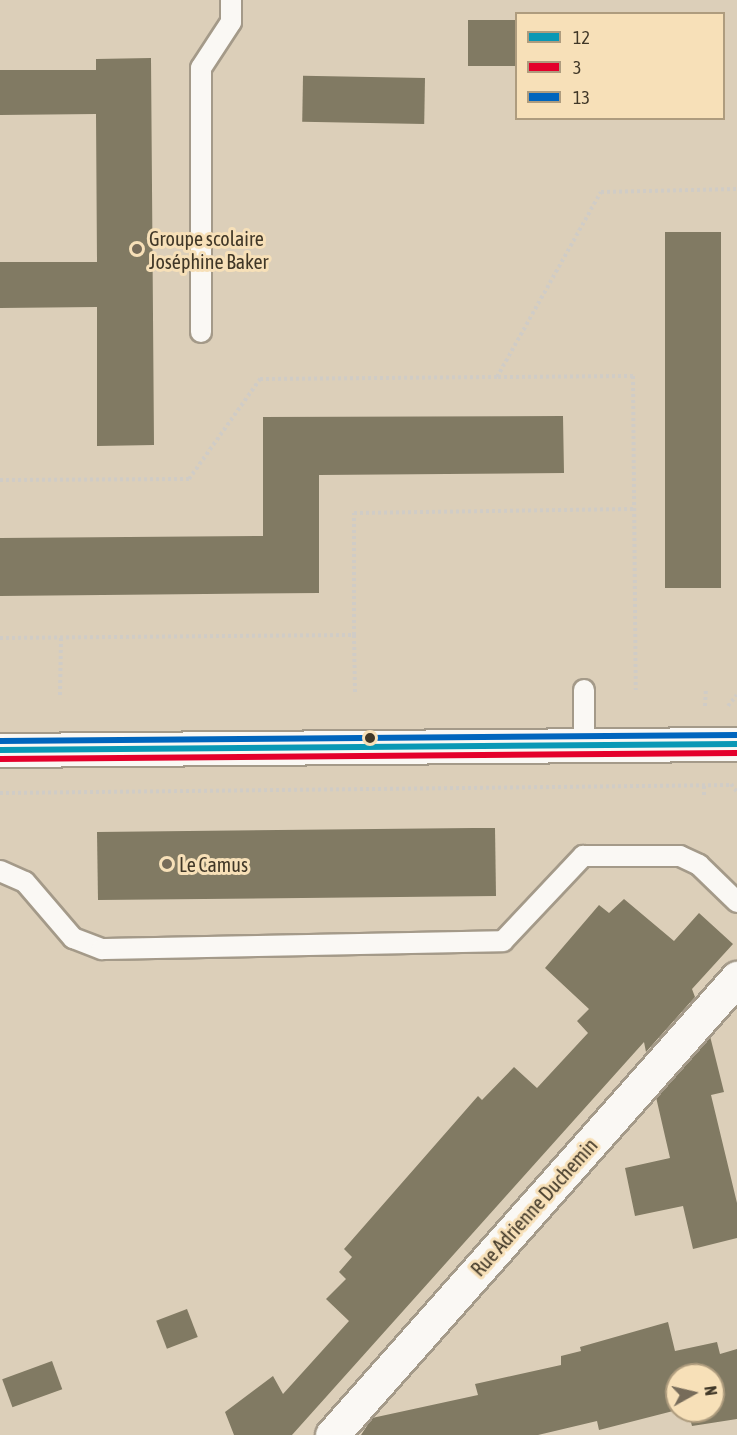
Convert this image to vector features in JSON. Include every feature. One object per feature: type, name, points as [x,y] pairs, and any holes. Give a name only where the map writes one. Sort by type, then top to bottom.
[{"type":"main road","points":[[0,750],[737,744]]},
{"type":"main road","name":"Rue Adrienne Duchemin","points":[[332,1435],[737,978]]},
{"type":"lane","points":[[201,332],[201,68],[231,22],[231,0]]},
{"type":"lane","points":[[584,690],[584,746]]},
{"type":"lane","points":[[0,871],[24,882],[73,938],[102,949],[503,941],[583,856],[680,856],[699,865],[737,902]]},
{"type":"path","points":[[497,376],[601,192],[737,189]]},
{"type":"path","points":[[0,480],[189,479],[260,379],[633,376],[636,690]]},
{"type":"path","points":[[355,693],[354,513],[634,509]]},
{"type":"path","points":[[0,638],[354,635]]},
{"type":"path","points":[[60,695],[61,637]]},
{"type":"path","points":[[0,793],[732,785]]},
{"type":"building","points":[[468,20],[515,20],[515,66],[468,66]]},
{"type":"building","points":[[151,58],[154,445],[97,446],[97,307],[0,308],[0,262],[97,262],[96,114],[0,115],[0,70],[96,70],[96,59]]},
{"type":"building","points":[[303,76],[425,78],[424,124],[302,122]]},
{"type":"building","points":[[665,232],[721,232],[721,588],[665,588]]},
{"type":"building","points":[[563,416],[564,473],[319,475],[319,593],[0,596],[0,538],[263,536],[263,417]]},
{"type":"building","points":[[495,828],[496,896],[98,900],[97,832]]},
{"type":"building","points":[[624,899],[674,941],[699,913],[733,944],[692,989],[695,997],[646,1052],[644,1042],[292,1435],[234,1435],[225,1412],[273,1376],[283,1394],[349,1321],[326,1299],[346,1279],[339,1272],[352,1257],[344,1249],[478,1096],[482,1100],[514,1067],[537,1088],[588,1033],[577,1021],[589,1009],[545,968],[599,905],[609,913]]},
{"type":"building","points":[[710,1036],[724,1092],[711,1095],[737,1203],[737,1238],[693,1249],[683,1206],[635,1216],[625,1168],[670,1158],[656,1097]]},
{"type":"building","points":[[187,1309],[198,1337],[167,1349],[156,1321]]},
{"type":"building","points":[[668,1322],[675,1351],[717,1342],[720,1354],[737,1349],[737,1419],[725,1421],[725,1363],[665,1363],[665,1413],[599,1430],[597,1421],[538,1435],[361,1435],[372,1418],[478,1395],[475,1384],[561,1365],[561,1356],[581,1351],[580,1347]]},
{"type":"building","points":[[52,1361],[62,1389],[12,1407],[2,1379]]},
{"type":"building","points":[[691,1423],[711,1423],[692,1426]]},
{"type":"transit line","name":"13","points":[[0,741],[737,735]]},
{"type":"transit line","name":"12","points":[[0,750],[737,744]]},
{"type":"transit line","name":"3","points":[[0,759],[737,753]]},
{"type":"place","name":"Groupe scolaire Joséphine Baker","points":[[137,249]]},
{"type":"place","name":"Le Camus","points":[[167,864]]}]
